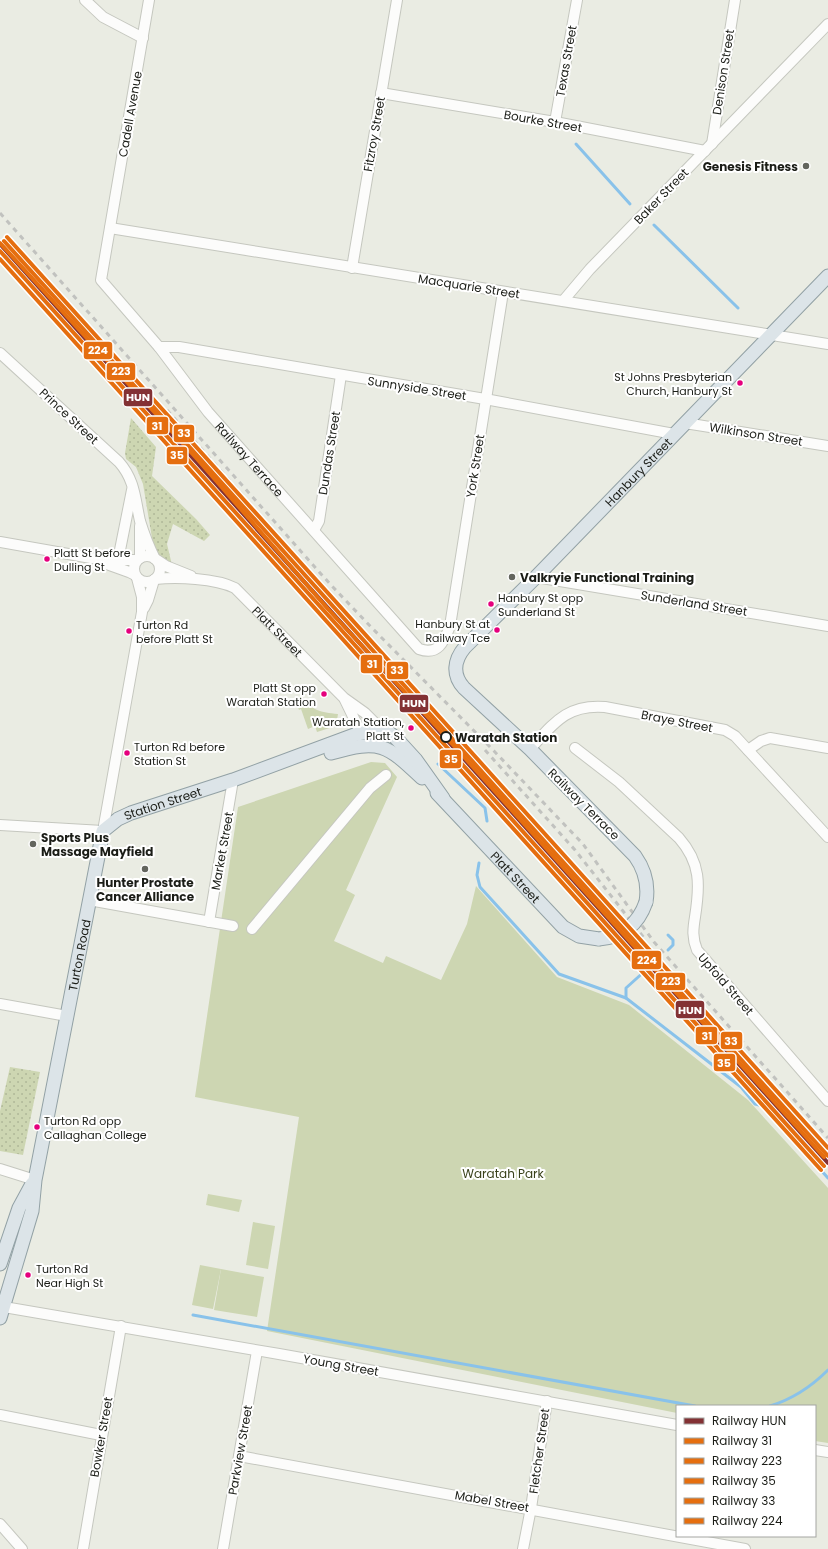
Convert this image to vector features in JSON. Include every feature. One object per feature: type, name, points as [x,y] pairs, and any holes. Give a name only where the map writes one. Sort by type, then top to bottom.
[{"type":"main road","name":"Hanbury Street","points":[[456,671],[457,658],[462,651],[536,577],[828,276]]},
{"type":"main road","name":"Railway Terrace","points":[[456,671],[458,679],[464,688],[530,749],[635,856],[643,868],[647,882],[646,902],[640,916],[630,927],[616,936],[598,939]]},
{"type":"main road","name":"Station Street","points":[[103,831],[122,817],[233,780],[361,733],[382,730]]},
{"type":"main road","points":[[382,730],[392,734],[403,756]]},
{"type":"main road","points":[[361,733],[366,737],[383,741],[403,756]]},
{"type":"main road","name":"Station Street","points":[[233,780],[356,746],[367,745],[381,747],[403,756]]},
{"type":"main road","name":"Platt Street","points":[[403,756],[560,924],[579,936],[598,939]]},
{"type":"main road","name":"Turton Road","points":[[2,1313],[32,1211],[35,1180],[103,831]]},
{"type":"main road","name":"Turton Road","points":[[0,1264],[19,1208],[35,1180]]},
{"type":"street","points":[[85,0],[103,17],[142,38]]},
{"type":"street","name":"Cadell Avenue","points":[[110,228],[149,0]]},
{"type":"street","name":"Fitzroy Street","points":[[352,268],[397,0]]},
{"type":"street","name":"Texas Street","points":[[555,122],[576,0]]},
{"type":"street","name":"Denison Street","points":[[708,148],[735,0]]},
{"type":"street","name":"Baker Street","points":[[563,302],[590,269],[828,24]]},
{"type":"street","name":"Bourke Street","points":[[381,93],[708,148]]},
{"type":"street","name":"Macquarie Street","points":[[110,228],[828,344]]},
{"type":"street","name":"Railway Terrace","points":[[110,228],[101,280],[160,347],[208,412],[419,649],[427,652],[435,650],[445,640]]},
{"type":"street","name":"York Street","points":[[445,640],[450,626],[503,292]]},
{"type":"street","name":"Sunnyside Street","points":[[160,347],[179,347],[485,399],[674,434]]},
{"type":"street","name":"Prince Street","points":[[0,353],[119,462],[133,484],[140,520],[156,560]]},
{"type":"street","name":"Dundas Street","points":[[314,530],[319,521],[341,375]]},
{"type":"street","name":"Wilkinson Street","points":[[684,423],[828,446]]},
{"type":"street","points":[[118,560],[133,484]]},
{"type":"street","name":"Prince Street","points":[[139,559],[140,520]]},
{"type":"street","points":[[0,542],[91,558],[118,560],[139,559],[148,556],[156,560],[160,569],[159,574],[155,579],[150,582],[144,582],[129,572],[91,558]]},
{"type":"street","points":[[136,576],[134,567],[139,559]]},
{"type":"street","name":"Platt Street","points":[[156,560],[166,566],[202,580]]},
{"type":"street","name":"Turton Road","points":[[103,831],[142,612],[142,600],[136,576]]},
{"type":"street","name":"Sunderland Street","points":[[536,577],[828,626]]},
{"type":"street","name":"Platt Street","points":[[155,579],[184,578],[202,580],[226,584],[238,590],[344,698],[366,713],[382,730]]},
{"type":"street","name":"Turton Road","points":[[142,612],[155,579]]},
{"type":"street","name":"Platt Street","points":[[344,698],[361,733]]},
{"type":"street","name":"Braye Street","points":[[530,749],[552,726],[567,714],[578,709],[594,706],[725,730],[735,736],[828,837]]},
{"type":"street","points":[[748,750],[761,741],[770,738],[828,748]]},
{"type":"street","name":"Upfold Street","points":[[575,748],[619,782],[687,847],[695,864],[698,882],[693,932],[693,940],[696,950],[828,1101]]},
{"type":"street","points":[[252,929],[370,788],[386,775]]},
{"type":"street","name":"Market Street","points":[[209,922],[233,780]]},
{"type":"street","points":[[0,825],[103,831]]},
{"type":"street","points":[[89,900],[233,926]]},
{"type":"street","points":[[0,1004],[67,1016]]},
{"type":"street","points":[[0,1169],[35,1180]]},
{"type":"street","name":"Young Street","points":[[2,1313],[120,1326],[676,1425]]},
{"type":"street","name":"Bowker Street","points":[[82,1549],[120,1326]]},
{"type":"street","name":"Parkview Street","points":[[223,1549],[258,1351]]},
{"type":"street","name":"Fletcher Street","points":[[523,1549],[531,1508],[547,1401]]},
{"type":"street","points":[[0,1415],[101,1435]]},
{"type":"street","points":[[816,1450],[828,1452]]},
{"type":"street","name":"Mabel Street","points":[[239,1456],[531,1508],[676,1536]]},
{"type":"street","points":[[0,1524],[22,1549]]},
{"type":"street","name":"Mabel Street","points":[[682,1537],[744,1549]]},
{"type":"green space","points":[[131,418],[156,447],[152,476],[196,519],[210,535],[204,541],[173,524],[167,544],[172,565],[156,551],[153,544],[143,484],[136,467],[126,459],[125,453]]},
{"type":"green space","points":[[300,696],[309,705],[317,710],[338,714],[336,726],[317,732],[315,726],[308,729],[301,709],[299,710],[294,698]]},
{"type":"green space","name":"Waratah Park","points":[[371,762],[385,763],[397,777],[346,890],[355,895],[334,941],[383,963],[386,956],[441,980],[467,924],[476,886],[557,977],[629,1005],[748,1100],[828,1188],[828,1443],[816,1441],[816,1405],[676,1405],[676,1413],[267,1331],[299,1117],[195,1097],[238,807]]},
{"type":"green space","points":[[10,1067],[40,1072],[23,1155],[0,1151],[0,1111]]},
{"type":"green space","points":[[208,1194],[242,1200],[239,1212],[206,1205]]},
{"type":"green space","points":[[253,1222],[275,1226],[268,1269],[246,1265]]},
{"type":"green space","points":[[200,1265],[221,1269],[213,1309],[192,1305]]},
{"type":"green space","points":[[221,1269],[264,1277],[257,1317],[214,1310]]},
{"type":"waterway","points":[[576,144],[630,204]]},
{"type":"waterway","points":[[654,225],[738,308]]},
{"type":"waterway","points":[[438,764],[485,808],[487,821]]},
{"type":"waterway","points":[[479,863],[477,875],[480,887],[559,974],[626,998],[741,1087],[755,1104],[763,1106],[828,1178]]},
{"type":"waterway","points":[[668,935],[673,940],[673,945],[668,950]]},
{"type":"waterway","points":[[626,998],[626,988],[646,970]]},
{"type":"waterway","points":[[193,1315],[689,1405]]},
{"type":"waterway","points":[[773,1405],[801,1392],[828,1370]]},
{"type":"railway","points":[[0,213],[330,584],[583,844],[654,942],[828,1138]]},
{"type":"railway","points":[[167,410],[244,497]]},
{"type":"railway","points":[[485,750],[575,850],[645,939]]},
{"type":"railway","points":[[704,1008],[745,1054]]},
{"type":"rail line","name":"33","points":[[7,237],[828,1148]]},
{"type":"rail line","name":"223","points":[[4,241],[828,1156]]},
{"type":"rail line","name":"224","points":[[0,243],[198,460],[328,609],[437,727],[824,1157]]},
{"type":"rail line","name":"HUN","points":[[0,244],[828,1163]]},
{"type":"rail line","name":"31","points":[[0,251],[824,1166]]},
{"type":"rail line","name":"35","points":[[0,259],[821,1170]]},
{"type":"place","name":"Genesis Fitness","points":[[806,166]]},
{"type":"place","name":"St Johns Presbyterian Church, Hanbury St","points":[[740,383]]},
{"type":"place","name":"Platt St before Dulling St","points":[[47,559]]},
{"type":"place","name":"Valkryie Functional Training","points":[[512,577]]},
{"type":"place","name":"Hanbury St opp Sunderland St","points":[[491,604]]},
{"type":"place","name":"Hanbury St at Railway Tce","points":[[497,630]]},
{"type":"place","name":"Turton Rd before Platt St","points":[[129,631]]},
{"type":"place","name":"Platt St opp Waratah Station","points":[[324,694]]},
{"type":"place","name":"Waratah Station, Platt St","points":[[411,728]]},
{"type":"place","name":"Waratah Station","points":[[446,737]]},
{"type":"place","name":"Turton Rd before Station St","points":[[127,753]]},
{"type":"place","name":"Sports Plus Massage Mayfield","points":[[33,844]]},
{"type":"place","name":"Hunter Prostate Cancer Alliance","points":[[145,869]]},
{"type":"place","name":"Turton Rd opp Callaghan College","points":[[37,1127]]},
{"type":"place","name":"Turton Rd Near High St","points":[[28,1275]]}]
